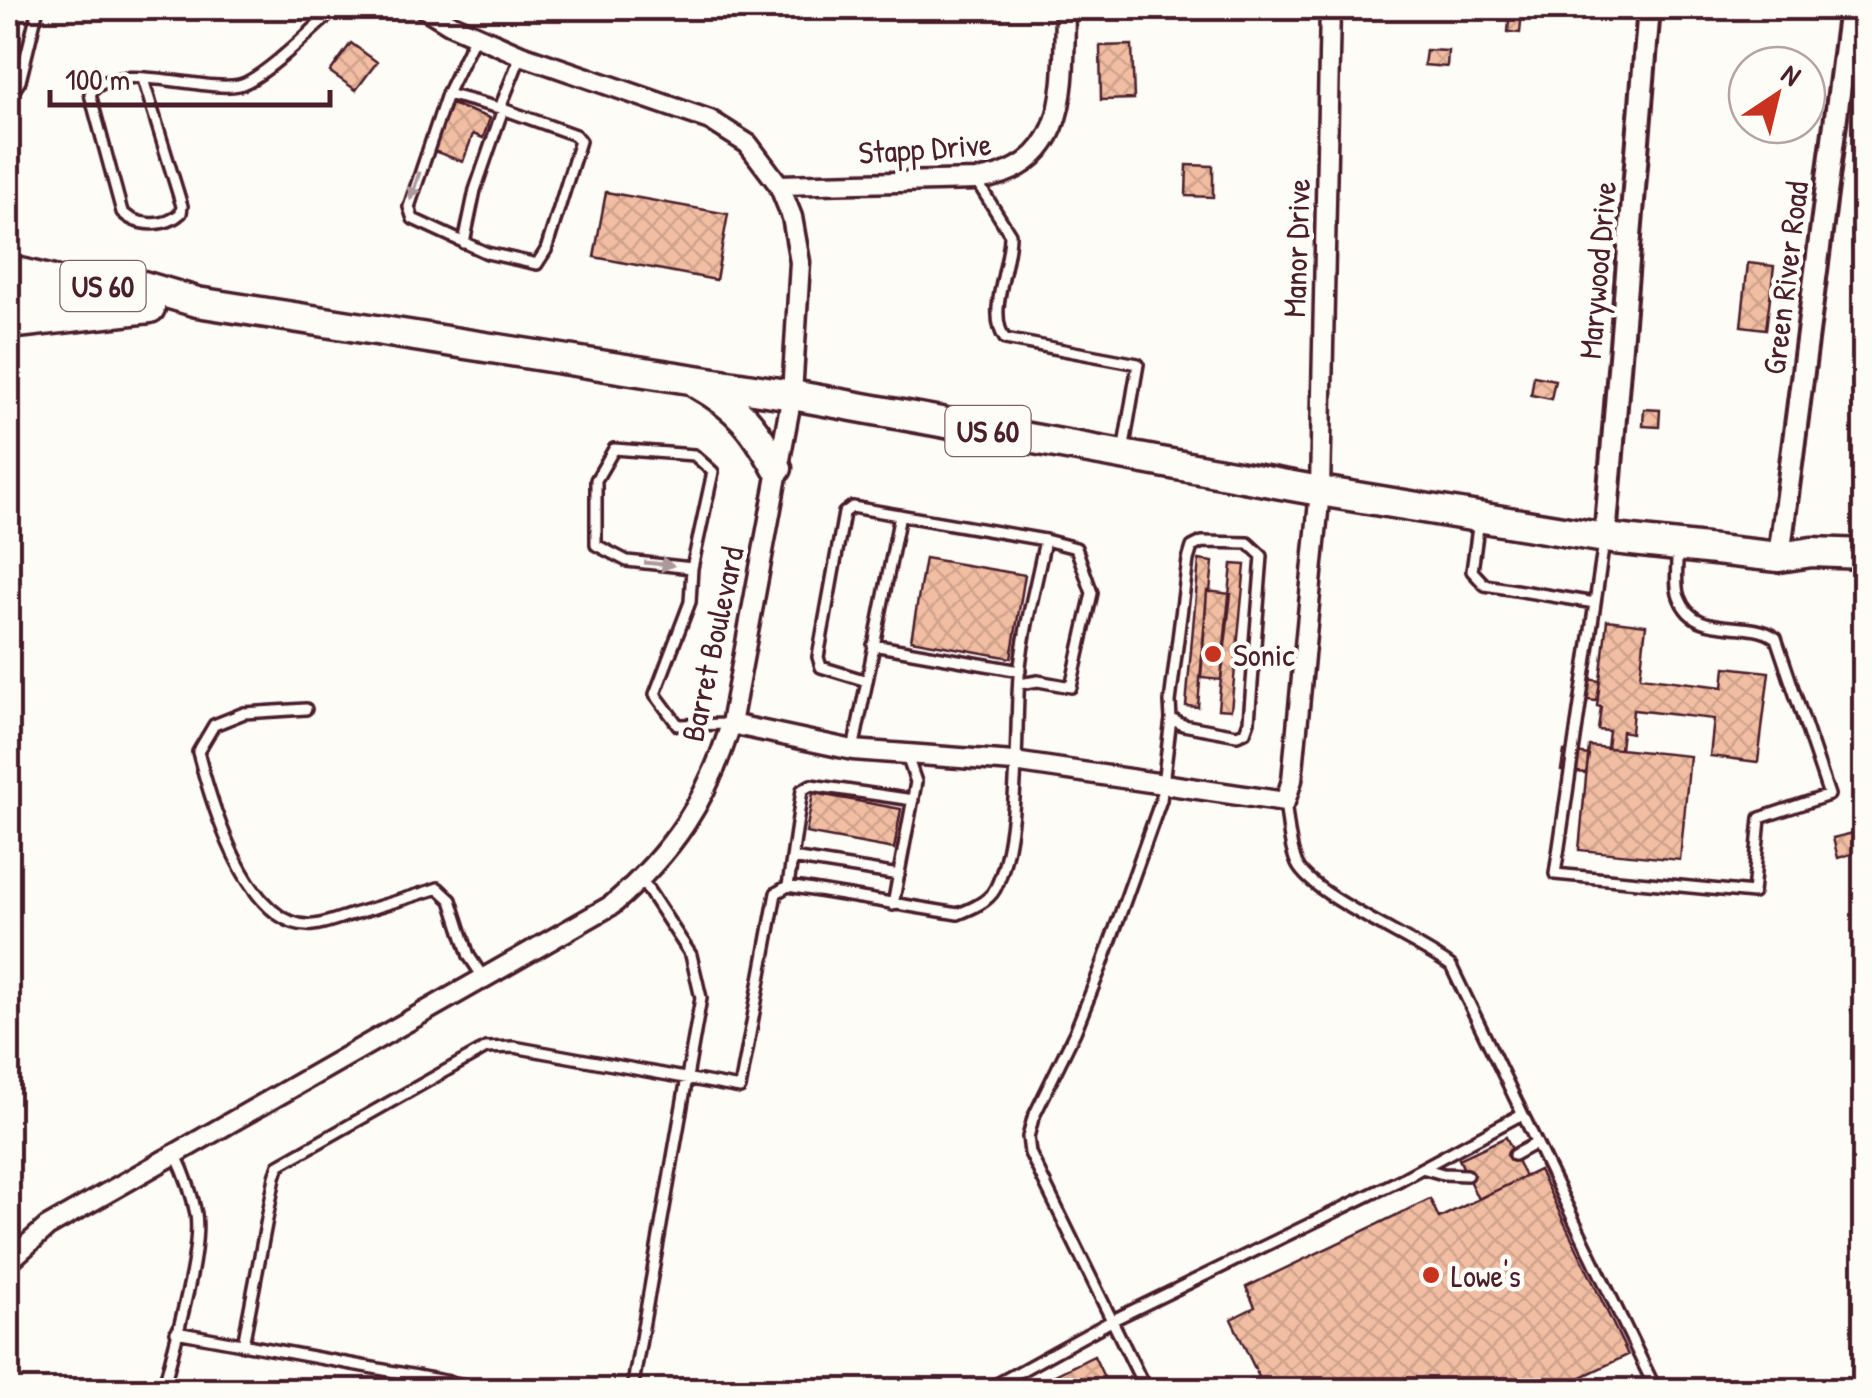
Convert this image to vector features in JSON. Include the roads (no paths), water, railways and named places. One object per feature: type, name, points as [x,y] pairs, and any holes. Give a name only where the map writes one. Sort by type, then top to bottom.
[{"type":"main road","points":[[8,270],[70,286]]},
{"type":"main road","name":"US 60","points":[[8,282],[143,286],[197,302],[792,395],[1320,491],[1605,538],[1780,556],[1812,552],[1864,554]]},
{"type":"main road","name":"US 60","points":[[8,298],[150,308],[197,302]]},
{"type":"main road","points":[[8,324],[150,308]]},
{"type":"main road","points":[[688,379],[744,416],[777,468]]},
{"type":"street","name":"Barret Boulevard","points":[[8,1262],[47,1227],[612,905],[641,880],[697,808],[720,761],[732,724],[792,395],[800,262],[792,217],[779,185],[748,144],[710,120],[521,55],[424,8]]},
{"type":"street","name":"Stapp Drive","points":[[779,185],[976,180],[1020,167],[1050,135],[1057,120],[1063,88],[1065,8]]},
{"type":"street","name":"Manor Drive","points":[[1285,802],[1292,780],[1320,491],[1330,8]]},
{"type":"street","name":"Marywood Drive","points":[[1605,538],[1648,8]]},
{"type":"street","name":"Green River Road","points":[[1780,556],[1850,8]]},
{"type":"street","points":[[732,724],[853,750],[1014,762],[1285,802]]},
{"type":"lane","points":[[8,97],[20,81],[38,8]]},
{"type":"lane","points":[[143,79],[182,206],[175,219],[149,224],[134,222],[122,212],[90,94],[101,81],[143,79],[238,86],[267,68],[336,8]]},
{"type":"lane","points":[[447,94],[503,109],[574,135],[580,142],[546,250],[537,264],[486,254],[413,219],[409,207],[447,94],[475,36]]},
{"type":"lane","points":[[464,243],[475,190],[521,55]]},
{"type":"lane","points":[[976,180],[1010,234],[998,316],[1005,339],[1138,364],[1122,455]]},
{"type":"lane","points":[[692,568],[627,560],[596,544],[596,480],[614,449],[694,455],[714,472],[692,568],[690,602],[654,694],[678,725],[732,724]]},
{"type":"lane","points":[[867,681],[821,667],[818,657],[844,513],[852,507],[1076,548],[1092,592],[1071,687],[1038,681],[1019,684]]},
{"type":"lane","points":[[853,750],[900,515]]},
{"type":"lane","points":[[1479,517],[1472,571],[1484,586],[1594,603]]},
{"type":"lane","points":[[1605,538],[1555,874],[1753,893],[1760,818],[1829,795],[1776,638],[1766,630],[1706,625],[1691,615],[1678,596],[1677,546]]},
{"type":"lane","points":[[244,1345],[274,1177],[280,1165],[486,1048],[514,1047],[740,1088],[776,893],[788,886],[958,914],[974,908],[994,892],[1004,864],[1014,793],[1020,671],[1045,540]]},
{"type":"lane","points":[[1146,1390],[1030,1152],[1028,1137],[1102,965],[1164,784],[1172,719],[1170,702],[1192,548],[1202,542],[1248,543],[1262,556],[1245,732],[1237,735],[1183,725],[1172,719]]},
{"type":"lane","points":[[873,645],[1020,671]]},
{"type":"lane","points":[[306,709],[244,714],[214,724],[198,752],[209,795],[229,846],[256,891],[278,917],[312,926],[438,888],[451,900],[469,956],[485,980]]},
{"type":"lane","points":[[893,905],[916,782],[906,756]]},
{"type":"lane","points":[[788,886],[802,790],[811,785],[913,800]]},
{"type":"lane","points":[[1285,802],[1297,866],[1330,896],[1431,950],[1451,966],[1656,1390]]},
{"type":"lane","points":[[792,858],[899,875]]},
{"type":"lane","points":[[632,1390],[702,998],[691,956],[641,880]]},
{"type":"lane","points":[[986,1390],[1113,1320],[1422,1168],[1522,1114]]},
{"type":"lane","points":[[1514,1154],[1536,1143]]},
{"type":"lane","points":[[162,1390],[195,1245],[196,1217],[188,1179],[175,1152]]},
{"type":"lane","points":[[1422,1168],[1443,1174],[1466,1174]]},
{"type":"lane","points":[[176,1332],[494,1390]]},
{"type":"place","name":"Sonic","points":[[1213,654]]},
{"type":"place","name":"Lowe's","points":[[1431,1275]]}]
